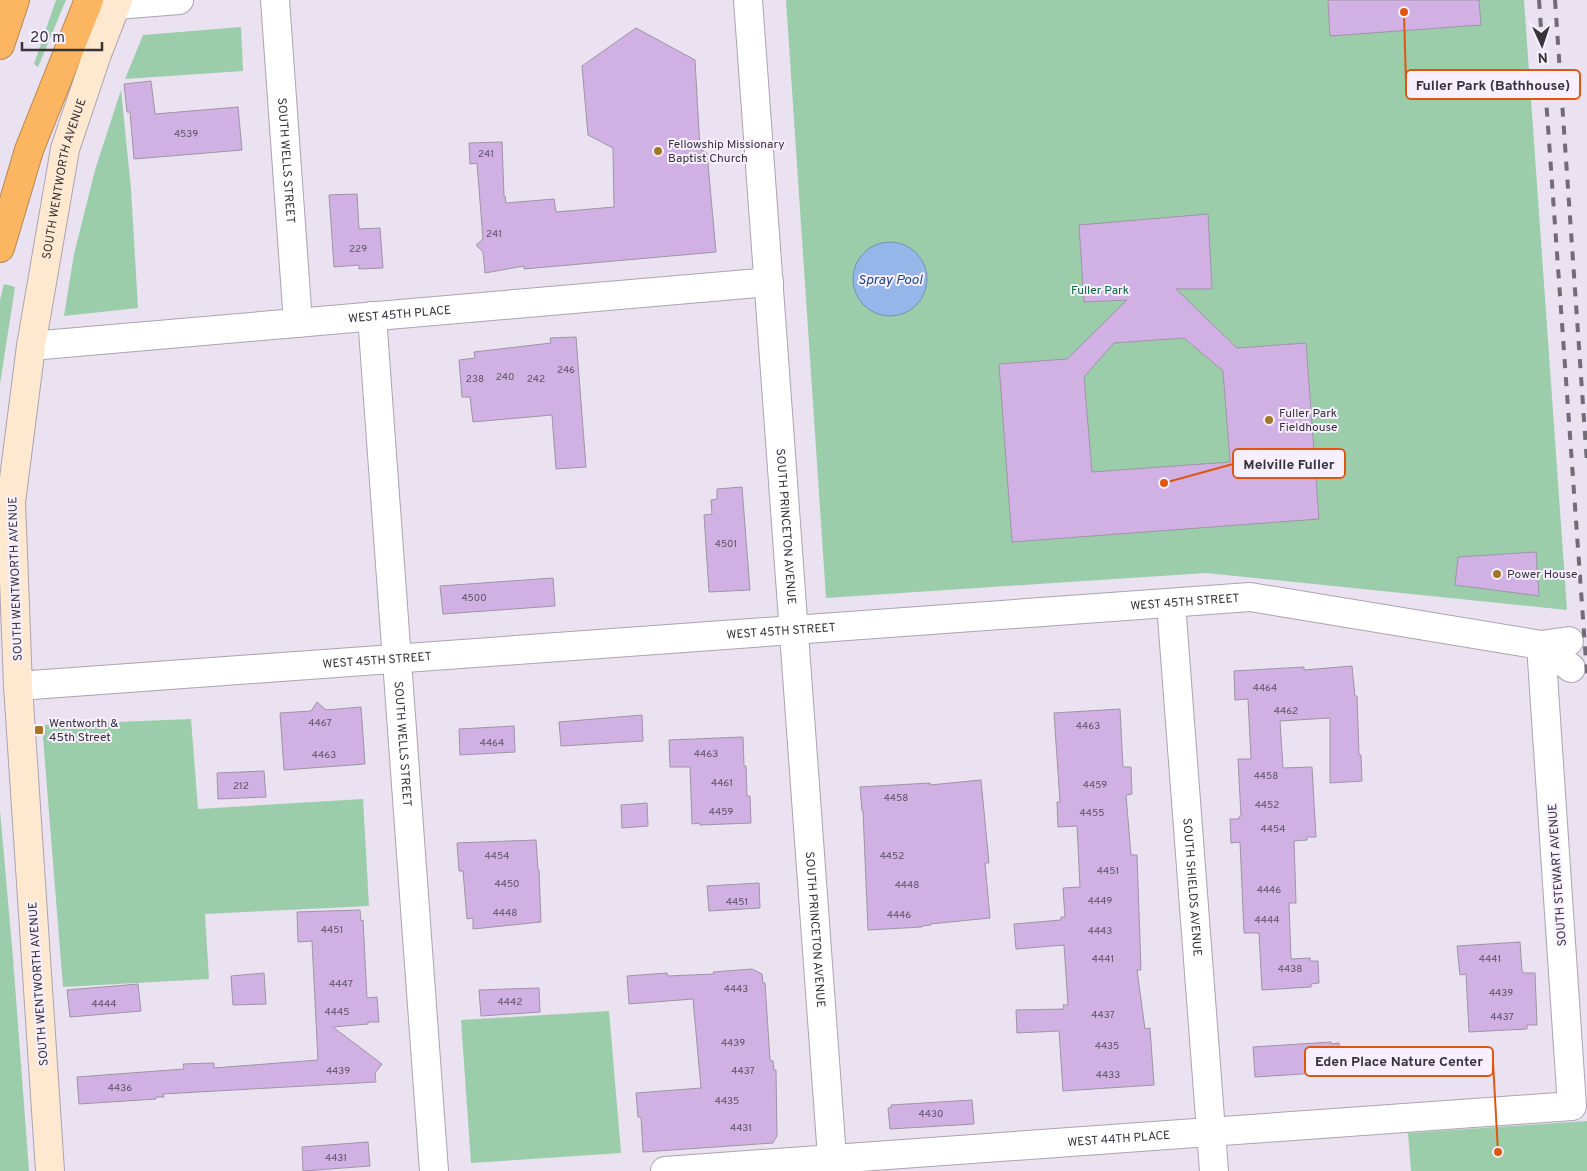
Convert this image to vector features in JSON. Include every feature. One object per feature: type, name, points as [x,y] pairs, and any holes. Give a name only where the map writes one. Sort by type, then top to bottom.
[{"type":"highway","points":[[0,45],[15,0]]},
{"type":"highway","points":[[0,248],[29,150],[89,0]]},
{"type":"main road","name":"SOUTH WENTWORTH AVENUE","points":[[50,1171],[18,686],[11,502],[31,346],[65,150],[97,54],[117,2]]},
{"type":"street","points":[[117,2],[179,0]]},
{"type":"street","name":"SOUTH WELLS STREET","points":[[275,0],[298,322]]},
{"type":"street","name":"SOUTH PRINCETON AVENUE","points":[[748,0],[833,1165]]},
{"type":"street","name":"WEST 45TH PLACE","points":[[31,346],[769,282]]},
{"type":"street","name":"SOUTH WELLS STREET","points":[[372,316],[434,1171]]},
{"type":"street","name":"WEST 45TH STREET","points":[[18,686],[1250,597],[1541,645],[1569,641]]},
{"type":"street","name":"SOUTH SHIELDS AVENUE","points":[[1171,603],[1214,1171]]},
{"type":"street","name":"WEST 45TH STREET","points":[[1541,645],[1571,668]]},
{"type":"street","name":"SOUTH STEWART AVENUE","points":[[1541,645],[1572,1106]]},
{"type":"street","name":"WEST 44TH PLACE","points":[[665,1171],[833,1165],[1211,1132],[1572,1106]]},
{"type":"green space","points":[[56,0],[66,0],[38,67],[34,64]]},
{"type":"green space","name":"Fuller Park","points":[[786,0],[1524,0],[1567,610],[1206,573],[826,598]]},
{"type":"green space","points":[[241,27],[243,71],[125,79],[143,35]]},
{"type":"green space","points":[[121,90],[131,189],[138,308],[64,316],[74,254],[95,170]]},
{"type":"green space","points":[[4,284],[15,287],[0,384],[0,300]]},
{"type":"green space","points":[[191,719],[198,809],[363,799],[369,906],[205,914],[209,979],[63,987],[42,725]]},
{"type":"green space","points":[[0,810],[13,958],[29,1171],[0,1171]]},
{"type":"green space","points":[[609,1011],[621,1153],[471,1163],[461,1020]]},
{"type":"green space","points":[[1587,1121],[1587,1171],[1411,1171],[1408,1133]]},
{"type":"water","name":"Spray Pool","points":[[890,242],[904,245],[916,253],[924,265],[927,279],[924,293],[916,305],[904,313],[890,316],[876,313],[864,305],[856,293],[853,279],[856,265],[864,253],[876,245]]},
{"type":"building","points":[[1328,0],[1479,0],[1481,25],[1330,36]]},
{"type":"building","name":"Fellowship Missionary Baptist Church","points":[[636,28],[695,60],[700,149],[707,153],[716,252],[524,269],[524,266],[485,273],[483,252],[476,245],[483,239],[477,163],[470,164],[469,143],[502,142],[504,196],[506,203],[554,199],[556,212],[614,207],[613,148],[588,135],[582,66]]},
{"type":"building","points":[[151,81],[155,114],[238,107],[242,150],[134,159],[130,112],[127,112],[124,84]]},
{"type":"building","points":[[357,194],[359,229],[380,228],[383,268],[359,269],[359,265],[334,267],[329,195]]},
{"type":"building","name":"Fuller Park Fieldhouse","points":[[1208,214],[1212,289],[1176,289],[1237,348],[1306,343],[1319,519],[1012,542],[999,364],[1067,359],[1127,300],[1084,302],[1079,225]],"holes":[[[1184,338],[1223,371],[1230,462],[1092,472],[1084,377],[1114,343]]]},
{"type":"building","points":[[576,337],[586,467],[556,469],[552,415],[473,422],[470,397],[462,397],[459,360],[475,358],[474,352],[551,343],[550,338]]},
{"type":"building","points":[[742,487],[750,590],[709,592],[704,515],[712,514],[711,500],[717,499],[717,489]]},
{"type":"building","name":"Power House","points":[[1536,552],[1539,596],[1455,585],[1458,557]]},
{"type":"building","points":[[553,578],[555,606],[443,614],[440,586]]},
{"type":"building","points":[[1352,666],[1355,696],[1357,696],[1362,781],[1330,783],[1330,718],[1280,721],[1283,768],[1312,767],[1316,837],[1307,837],[1307,840],[1294,841],[1296,903],[1289,903],[1291,959],[1310,958],[1310,961],[1318,961],[1319,983],[1311,984],[1311,987],[1262,990],[1259,933],[1244,933],[1240,842],[1231,843],[1230,819],[1239,819],[1241,816],[1238,759],[1251,759],[1248,699],[1235,700],[1234,671],[1304,667],[1304,670]]},
{"type":"building","points":[[317,702],[326,710],[361,707],[365,764],[284,770],[280,713],[311,711]]},
{"type":"building","points":[[1120,709],[1123,767],[1131,767],[1132,794],[1126,795],[1131,855],[1137,855],[1141,970],[1137,970],[1145,1029],[1150,1028],[1154,1085],[1063,1091],[1059,1031],[1017,1033],[1016,1010],[1064,1009],[1063,1005],[1068,1005],[1064,945],[1016,949],[1014,924],[1061,920],[1061,917],[1065,917],[1063,888],[1080,887],[1077,826],[1058,827],[1057,802],[1060,802],[1054,713]]},
{"type":"building","points":[[642,715],[643,741],[561,746],[559,722]]},
{"type":"building","points":[[514,726],[515,752],[460,755],[459,729]]},
{"type":"building","points":[[743,737],[744,766],[746,766],[747,796],[750,796],[751,823],[692,824],[690,767],[670,767],[669,740]]},
{"type":"building","points":[[264,771],[266,797],[218,799],[217,773]]},
{"type":"building","points":[[981,780],[989,863],[985,863],[990,918],[930,924],[922,927],[868,930],[863,811],[860,787],[930,783],[930,785]]},
{"type":"building","points":[[647,803],[648,826],[622,828],[621,805]]},
{"type":"building","points":[[536,840],[541,922],[473,929],[473,918],[467,919],[463,871],[459,871],[457,843]]},
{"type":"building","points":[[759,883],[760,908],[709,911],[707,886]]},
{"type":"building","points":[[360,910],[361,921],[363,920],[367,998],[377,997],[379,1022],[333,1027],[382,1064],[375,1073],[376,1082],[163,1094],[164,1097],[156,1097],[156,1099],[79,1104],[77,1077],[184,1069],[183,1064],[214,1063],[214,1068],[318,1060],[312,941],[298,942],[297,912]]},
{"type":"building","points":[[1520,942],[1522,971],[1524,973],[1535,973],[1537,1025],[1527,1025],[1527,1029],[1469,1032],[1466,974],[1460,975],[1457,946]]},
{"type":"building","points":[[752,969],[762,974],[763,983],[765,983],[770,1060],[773,1061],[774,1070],[776,1070],[777,1136],[773,1143],[643,1152],[641,1117],[638,1117],[636,1093],[701,1088],[693,999],[629,1004],[627,976],[667,973],[668,976],[714,974],[713,972]]},
{"type":"building","points":[[264,973],[266,1004],[233,1005],[231,976]]},
{"type":"building","points":[[138,984],[141,1011],[70,1017],[67,990]]},
{"type":"building","points":[[539,988],[540,1012],[481,1016],[479,990]]},
{"type":"building","points":[[1331,1042],[1331,1044],[1339,1043],[1341,1069],[1334,1069],[1334,1072],[1255,1077],[1253,1047]]},
{"type":"building","points":[[972,1100],[974,1124],[890,1129],[888,1108],[891,1108],[891,1105]]},
{"type":"building","points":[[368,1142],[370,1166],[303,1171],[302,1147]]},
{"type":"railway","points":[[1539,0],[1587,675]]},
{"type":"railway","points":[[1555,0],[1587,463]]},
{"type":"place","name":"Fuller Park (Bathhouse)","points":[[1404,12]]},
{"type":"place","name":"Fellowship Missionary Baptist Church","points":[[658,151]]},
{"type":"place","name":"Fuller Park Fieldhouse","points":[[1269,420]]},
{"type":"place","name":"Melville Fuller","points":[[1164,483]]},
{"type":"place","name":"Power House","points":[[1497,574]]},
{"type":"place","name":"Wentworth & 45th Street","points":[[39,730]]},
{"type":"place","name":"Eden Place Nature Center","points":[[1498,1152]]}]
